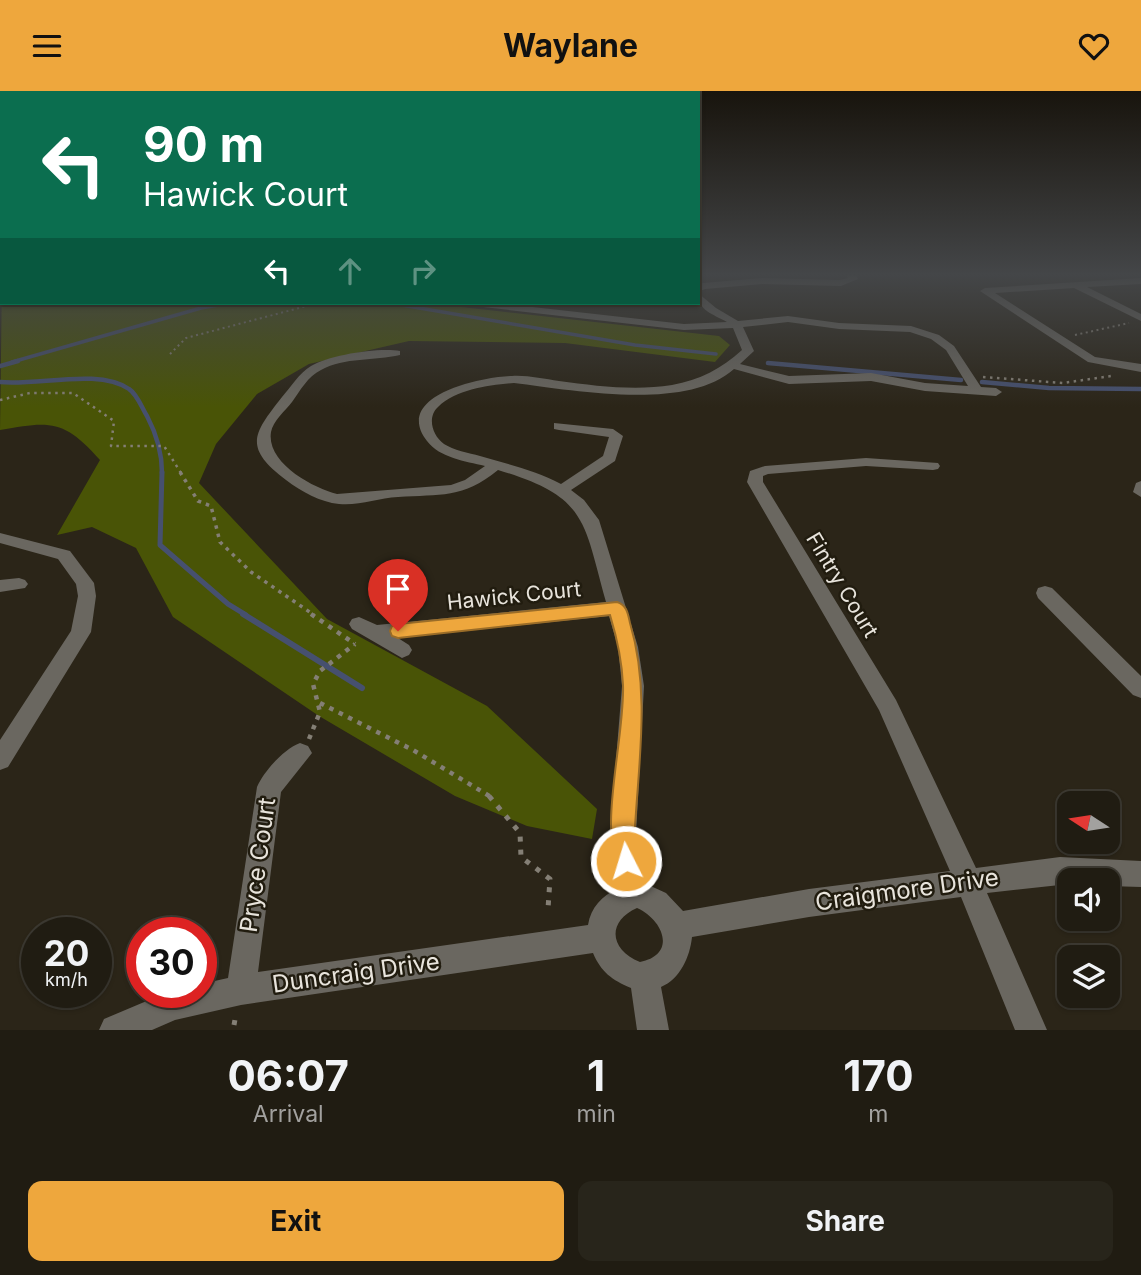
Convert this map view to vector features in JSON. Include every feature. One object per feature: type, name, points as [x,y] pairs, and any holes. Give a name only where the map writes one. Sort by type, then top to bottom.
[{"type":"street","points":[[612,319],[684,327],[788,319],[839,326],[911,329],[942,341],[977,391]]},
{"type":"street","points":[[632,895],[623,834],[633,686],[628,647],[592,520],[582,503],[562,489],[439,447],[427,436],[424,426],[426,414],[436,402],[472,384],[494,380],[538,381],[607,390],[662,390],[688,386],[716,377],[735,366],[748,351],[743,331],[728,319]]},
{"type":"street","points":[[1027,319],[1092,360],[1141,367]]},
{"type":"street","points":[[396,353],[332,361],[313,368],[268,423],[262,434],[267,452],[299,484],[316,493],[338,499],[368,498],[393,492],[451,491],[472,485],[495,466]]},
{"type":"street","points":[[735,366],[789,380],[871,377],[925,387],[996,392]]},
{"type":"street","points":[[559,426],[613,433],[616,436],[610,458],[562,489]]},
{"type":"street","name":"Fintry Court","points":[[933,466],[866,462],[765,470],[755,474],[755,482],[888,706],[968,881]]},
{"type":"street","points":[[1141,486],[1141,492]]},
{"type":"street","points":[[0,538],[64,555],[85,583],[87,596],[81,632],[0,759]]},
{"type":"street","points":[[1045,593],[1141,689]]},
{"type":"street","name":"Hawick Court","points":[[371,631],[617,608]]},
{"type":"street","points":[[371,631],[402,650]]},
{"type":"street","name":"Pryce Court","points":[[241,990],[269,787],[300,753]]},
{"type":"street","name":"Craigmore Drive","points":[[675,926],[968,881],[1060,870],[1141,874]]},
{"type":"street","points":[[968,881],[1031,1030]]},
{"type":"street","points":[[632,895],[652,897],[664,907],[675,926],[677,936],[675,952],[667,966],[656,974],[644,977],[627,974],[614,965],[605,952],[601,937],[603,919],[611,905],[622,897],[632,895]]},
{"type":"street","name":"Duncraig Drive","points":[[115,1030],[174,1005],[241,990],[601,937]]},
{"type":"street","points":[[644,977],[653,1030]]},
{"type":"path","points":[[170,354],[186,338],[260,319]]},
{"type":"path","points":[[1058,339],[1129,323]]},
{"type":"path","points":[[968,375],[1063,383],[1117,375]]},
{"type":"path","points":[[0,400],[30,393],[72,393],[114,421],[111,446],[164,446],[198,501],[211,506],[220,543],[251,572],[355,644]]},
{"type":"path","points":[[300,753],[319,725],[320,703],[313,684],[320,671],[371,631]]},
{"type":"path","points":[[320,703],[413,750],[488,795],[520,833],[521,857],[550,879],[548,909]]},
{"type":"green space","points":[[1,319],[567,319],[719,336],[730,345],[715,362],[565,343],[409,341],[309,364],[257,394],[216,444],[199,483],[327,619],[487,706],[597,809],[592,839],[527,826],[455,796],[319,716],[173,617],[136,548],[92,527],[57,535],[100,460],[76,437],[55,426],[32,425],[0,430]]},
{"type":"waterway","points":[[12,362],[163,319]]},
{"type":"waterway","points":[[482,319],[635,345],[716,354]]},
{"type":"waterway","points":[[0,366],[18,361]]},
{"type":"waterway","points":[[768,363],[961,380]]},
{"type":"waterway","points":[[0,382],[85,379],[116,383],[129,389],[137,398],[154,430],[162,473]]},
{"type":"waterway","points":[[982,382],[1049,388],[1141,389]]},
{"type":"waterway","points":[[162,473],[160,545],[228,604],[246,615]]},
{"type":"waterway","points":[[243,614],[362,688]]},
{"type":"route","points":[[398,631],[617,608],[628,647],[633,686],[623,834],[626,861]]}]
